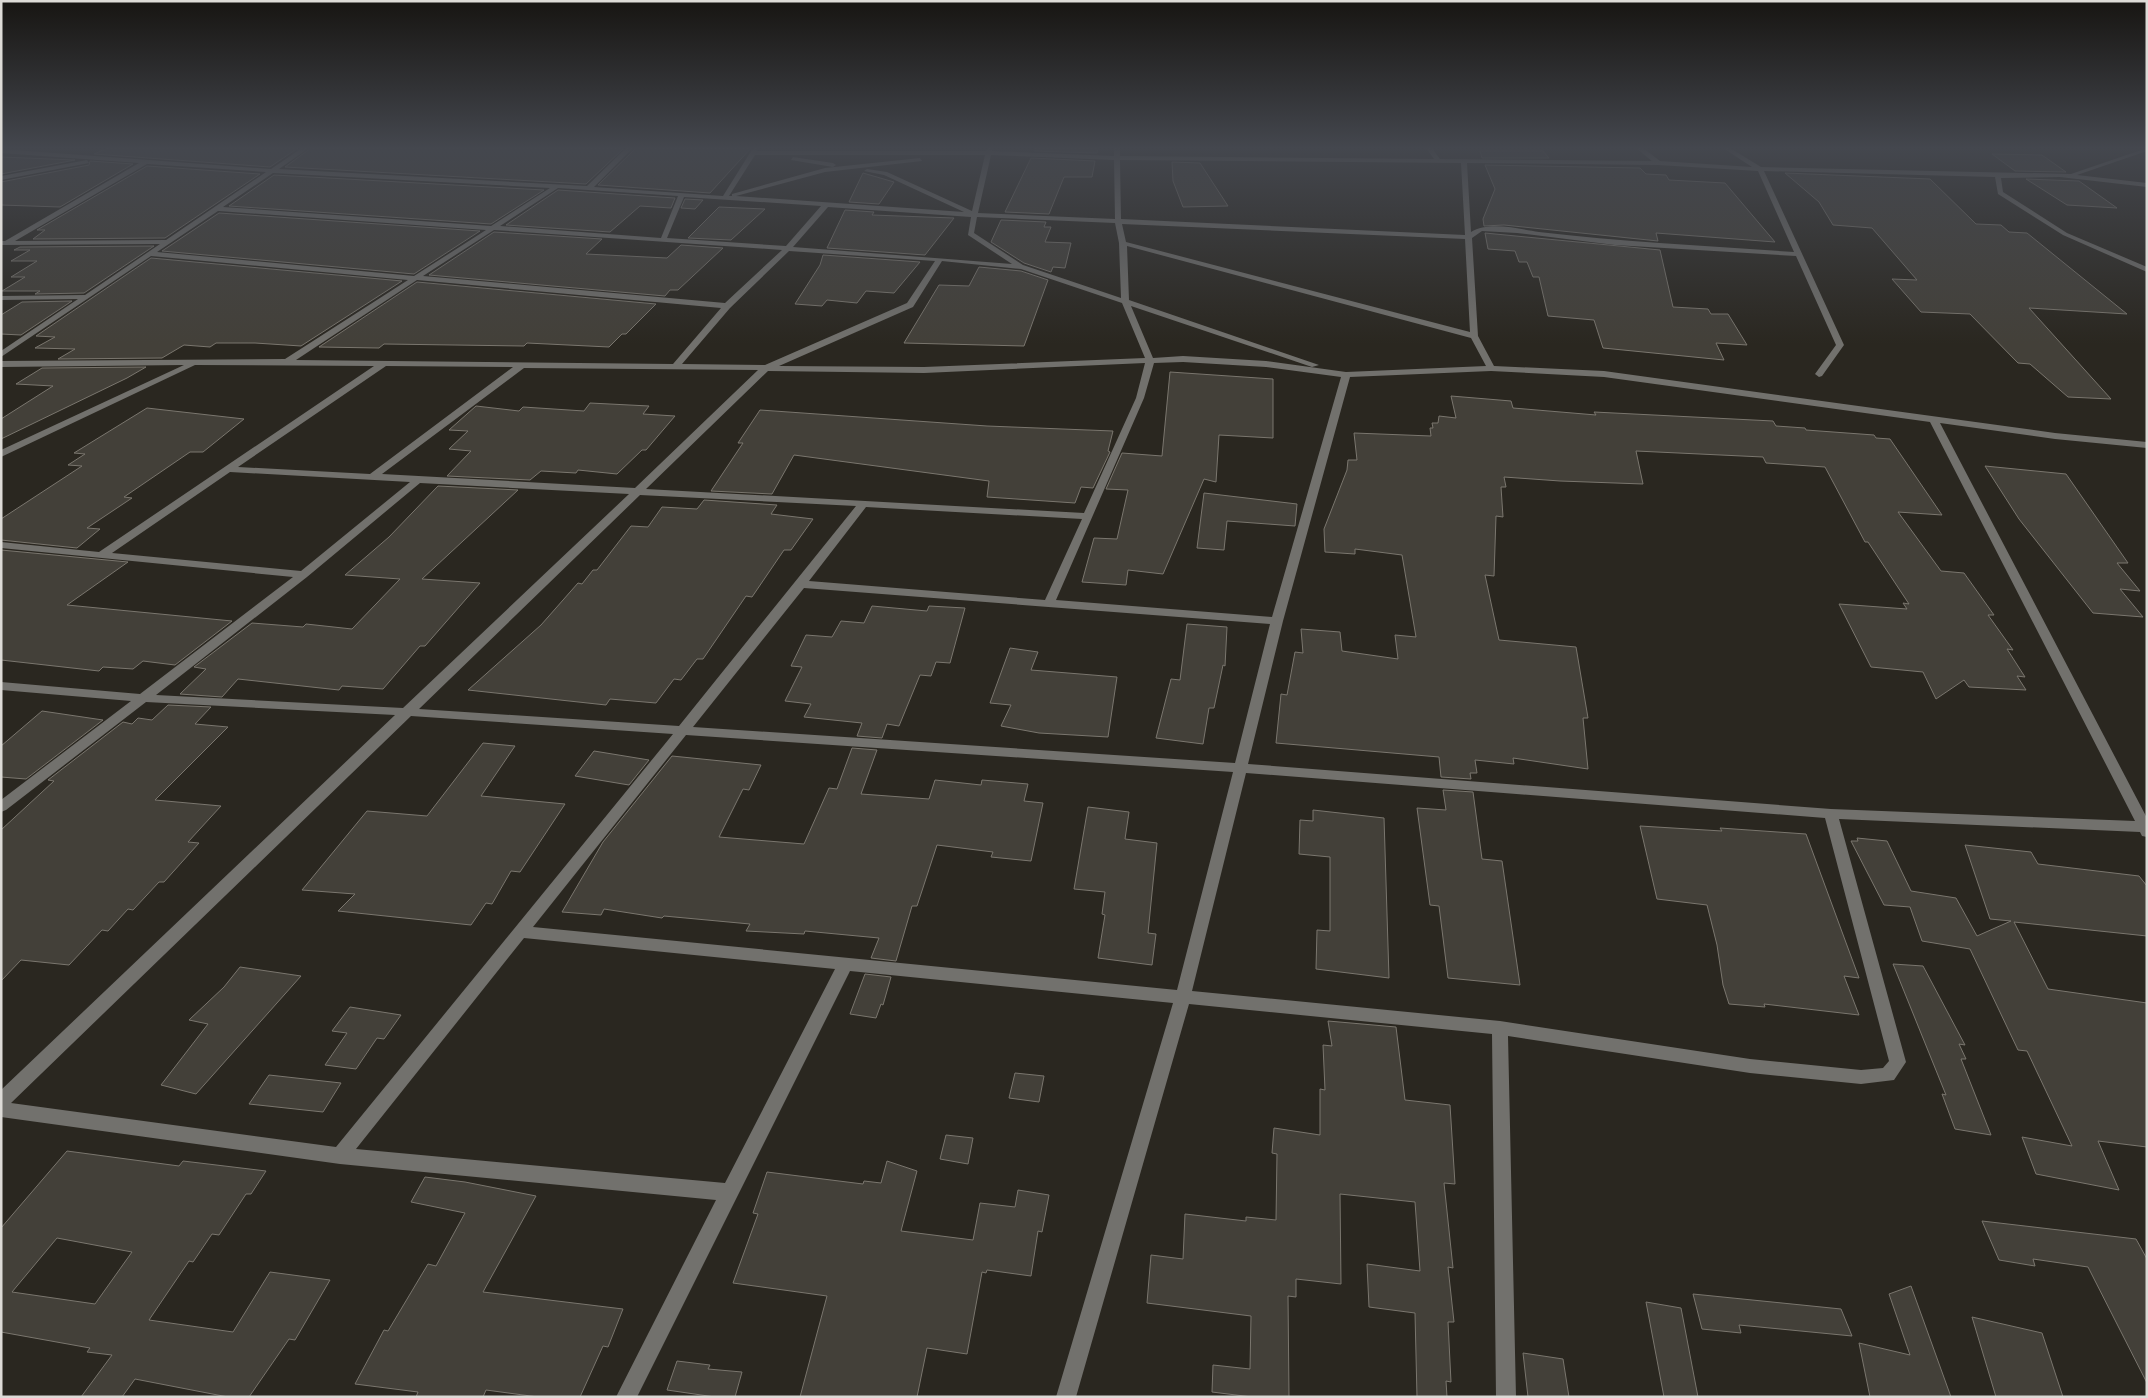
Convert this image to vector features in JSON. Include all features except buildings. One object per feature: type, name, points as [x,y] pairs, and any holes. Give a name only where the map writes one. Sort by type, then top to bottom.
[{"type":"street","points":[[4,243],[56,213]]},
{"type":"street","points":[[1,355],[212,213]]},
{"type":"street","points":[[280,213],[940,259],[1022,267],[1346,376]]},
{"type":"street","points":[[287,362],[516,213]]},
{"type":"street","points":[[663,240],[674,213]]},
{"type":"street","points":[[674,368],[727,306],[787,249],[819,213]]},
{"type":"street","points":[[950,213],[1468,236],[1481,229],[1516,231],[1615,243],[1799,254]]},
{"type":"street","points":[[972,213],[976,215]]},
{"type":"street","points":[[1049,604],[1140,398],[1150,360],[1125,301],[1123,243],[1118,213]]},
{"type":"street","points":[[1467,213],[1474,336],[1491,368]]},
{"type":"street","points":[[1780,213],[1840,345],[1819,374]]},
{"type":"street","points":[[2032,213],[2065,234],[2147,270]]},
{"type":"street","points":[[976,215],[970,234],[1022,267]]},
{"type":"street","points":[[4,243],[168,242]]},
{"type":"street","points":[[1123,243],[1474,336]]},
{"type":"street","points":[[150,254],[727,306]]},
{"type":"street","points":[[1,1101],[639,492],[766,368],[910,305],[940,259]]},
{"type":"street","points":[[1,298],[86,297]]},
{"type":"street","points":[[1,364],[287,362],[924,370],[1184,359],[1266,364],[1346,376],[1491,368],[1604,374],[2055,436],[2147,445]]},
{"type":"street","points":[[1,454],[195,362]]},
{"type":"street","points":[[103,554],[384,363]]},
{"type":"street","points":[[371,478],[522,365]]},
{"type":"street","points":[[1066,1397],[1183,997],[1242,768],[1277,621],[1346,376]]},
{"type":"street","points":[[1933,418],[2146,829]]},
{"type":"street","points":[[1,450],[13,448]]},
{"type":"street","points":[[228,469],[417,481],[1089,516]]},
{"type":"street","points":[[1,807],[303,575],[417,481]]},
{"type":"street","points":[[340,1156],[801,584],[863,504]]},
{"type":"street","points":[[1,545],[303,575]]},
{"type":"street","points":[[801,584],[1277,621]]},
{"type":"street","points":[[1,686],[145,698],[407,712],[1242,768],[1831,814],[2146,829]]},
{"type":"street","points":[[520,932],[1500,1028],[1750,1066],[1861,1077],[1888,1075],[1898,1062],[1831,814]]},
{"type":"street","points":[[626,1397],[845,965]]},
{"type":"street","points":[[1500,1028],[1506,1397]]},
{"type":"street","points":[[1,1109],[340,1156],[729,1192]]}]
